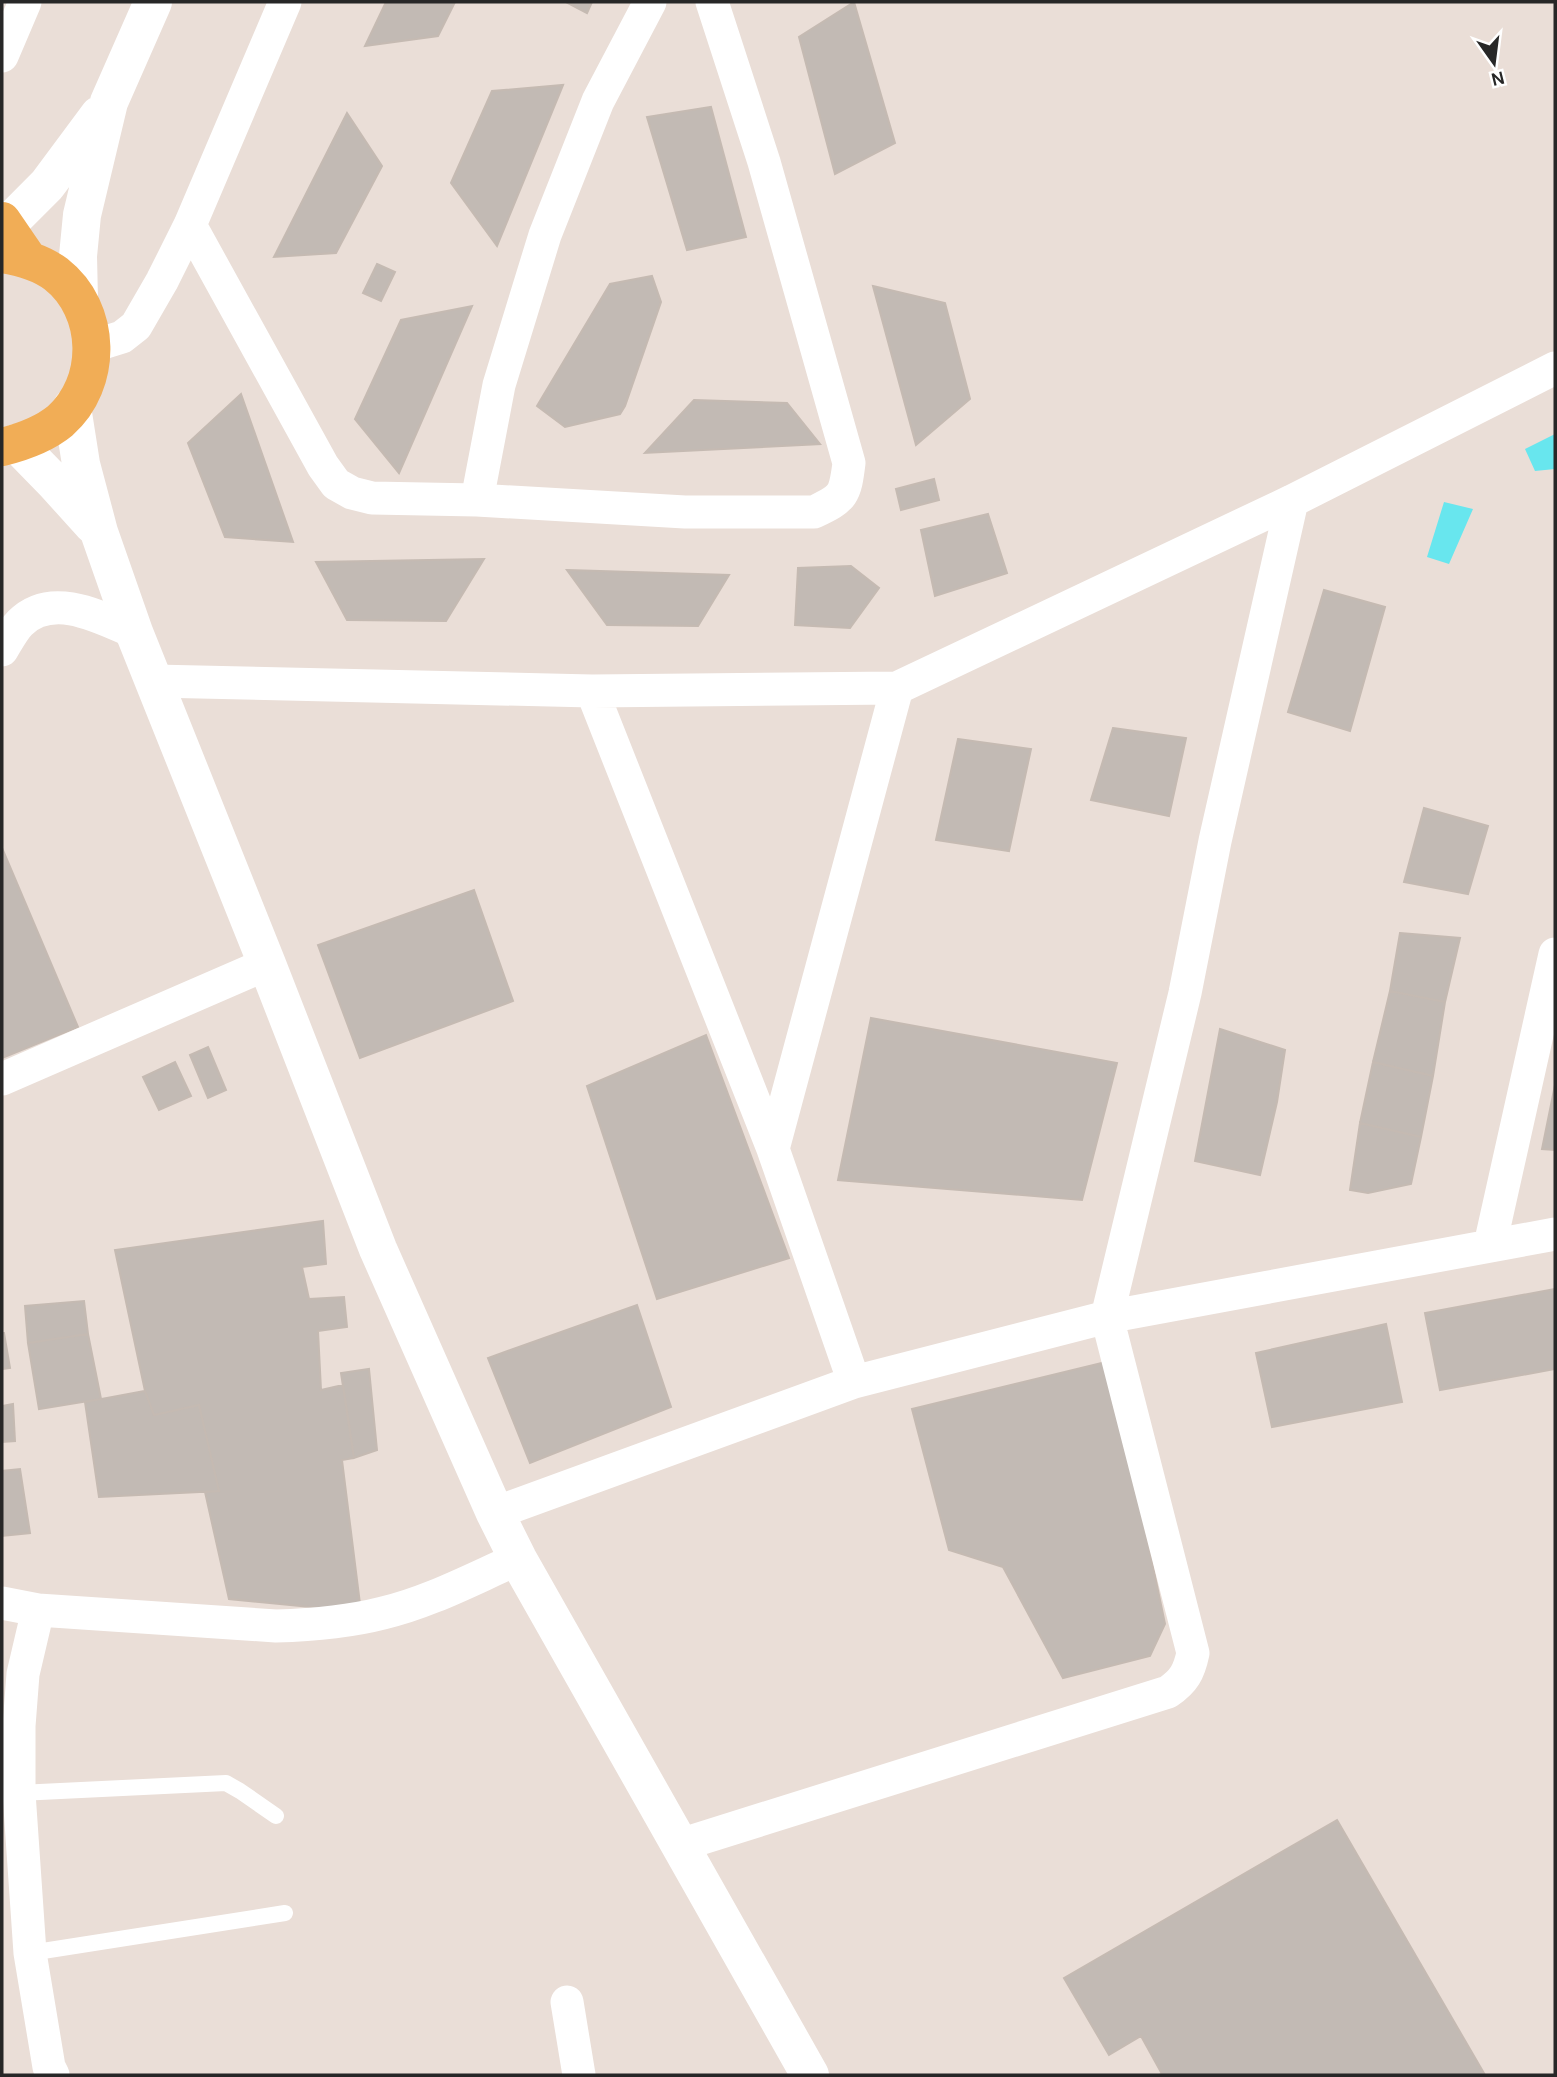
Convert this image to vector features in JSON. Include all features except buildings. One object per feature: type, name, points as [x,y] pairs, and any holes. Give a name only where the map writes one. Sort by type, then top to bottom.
[{"type":"main road","points":[[8,238],[57,275],[79,300],[93,346],[90,365],[79,396],[72,407],[58,422],[30,439],[9,445]]},
{"type":"street","points":[[2,56],[25,2]]},
{"type":"street","points":[[79,300],[78,256],[82,215],[109,102],[153,2]]},
{"type":"street","points":[[93,346],[122,337],[136,326],[162,281],[190,225],[285,2]]},
{"type":"street","points":[[477,500],[499,385],[545,235],[598,101],[650,2]]},
{"type":"street","points":[[190,225],[317,454],[336,484],[352,493],[372,498],[477,500],[685,512],[814,512],[831,504],[845,491],[849,463],[764,162],[712,2]]},
{"type":"street","points":[[8,238],[109,102]]},
{"type":"street","points":[[154,681],[592,691],[897,688],[1292,500],[1555,368]]},
{"type":"street","points":[[72,407],[81,464],[99,532],[134,632],[378,1249],[518,1559],[810,2075]]},
{"type":"street","points":[[9,445],[55,483],[99,532]]},
{"type":"street","points":[[680,1846],[1160,1695],[1181,1683],[1190,1669],[1193,1653],[1108,1317],[1185,993],[1215,841],[1292,500]]},
{"type":"street","points":[[2,650],[19,623],[34,613],[57,607],[84,611],[134,632]]},
{"type":"street","points":[[773,1149],[897,688]]},
{"type":"street","points":[[592,691],[773,1149],[854,1382]]},
{"type":"street","points":[[1490,1245],[1555,954]]},
{"type":"street","points":[[2,1079],[267,964]]},
{"type":"street","points":[[495,1513],[854,1382],[1108,1317],[1555,1234]]},
{"type":"street","points":[[2,1603],[38,1610],[276,1626],[315,1625],[396,1610],[518,1559]]},
{"type":"street","points":[[38,1610],[23,1674],[19,1726],[19,1793],[30,1953],[49,2067],[53,2075]]},
{"type":"street","points":[[567,2003],[579,2075]]},
{"type":"lane","points":[[19,1793],[226,1783],[276,1816]]},
{"type":"lane","points":[[30,1953],[285,1913]]},
{"type":"water","points":[[1555,434],[1555,469],[1535,471],[1525,449]]},
{"type":"water","points":[[1444,502],[1473,509],[1449,564],[1427,557]]}]
